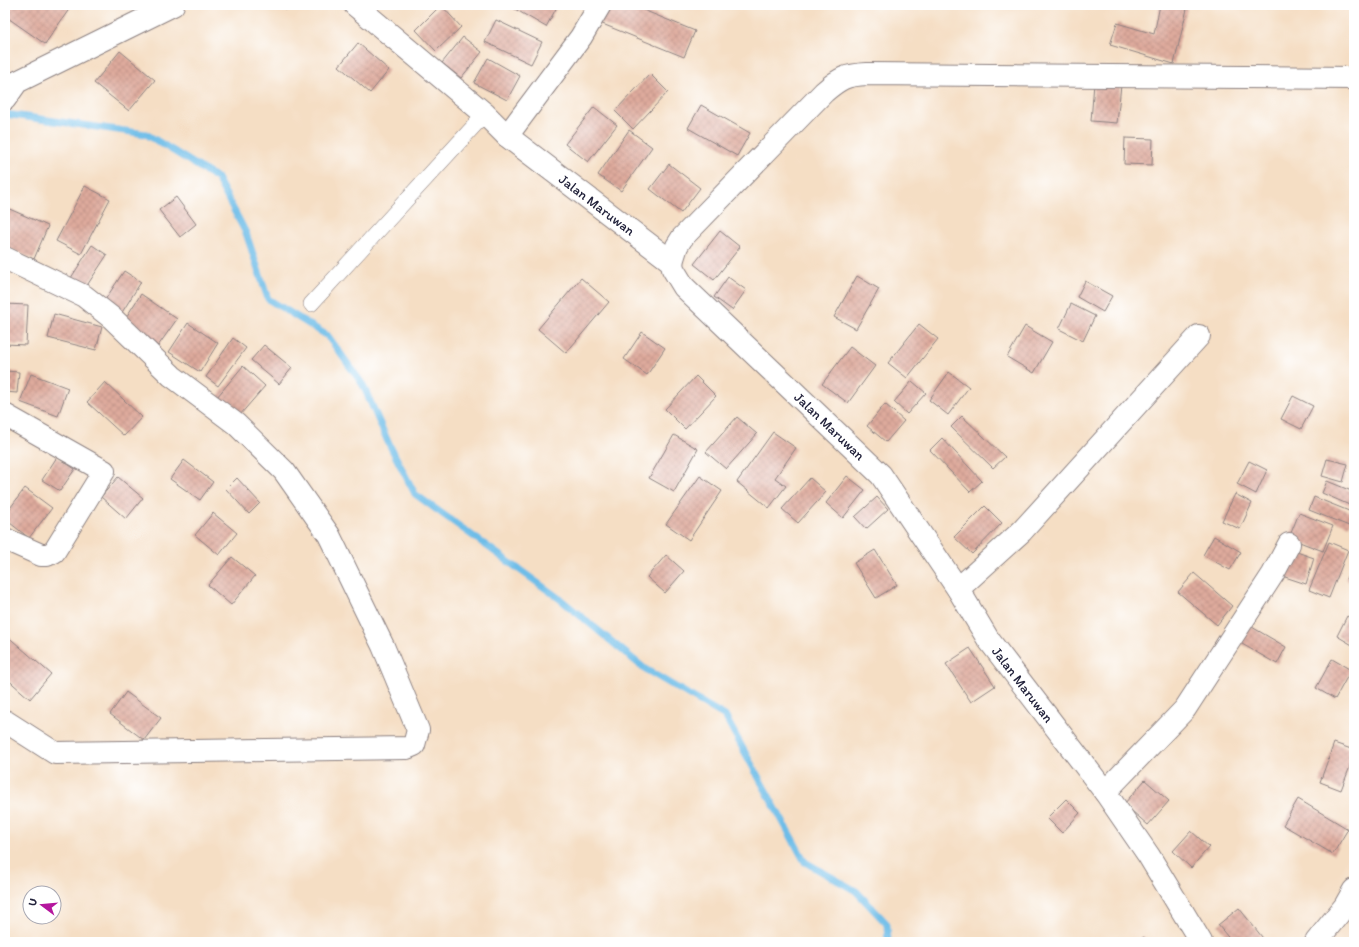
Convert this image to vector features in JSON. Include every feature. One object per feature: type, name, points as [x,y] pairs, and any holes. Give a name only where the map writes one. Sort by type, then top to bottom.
[{"type":"street","points":[[5,99],[17,82],[173,5]]},
{"type":"street","name":"Jalan Maruwan","points":[[355,5],[485,114],[507,136],[672,262],[673,269],[684,286],[882,475],[958,589],[988,639],[1105,792],[1149,856],[1200,942]]},
{"type":"street","points":[[507,136],[581,37],[600,5]]},
{"type":"street","points":[[672,262],[677,246],[682,238],[824,92],[839,78],[846,76],[867,74],[1354,78]]},
{"type":"street","points":[[5,258],[84,296],[107,314],[172,376],[236,424],[284,471],[329,535],[383,646],[418,730],[414,745],[407,748],[55,753],[5,721]]},
{"type":"street","points":[[958,589],[1022,531],[1199,336]]},
{"type":"street","points":[[5,415],[104,471],[54,552],[47,555],[41,555],[5,539]]},
{"type":"street","points":[[1105,792],[1185,709],[1273,574],[1289,544]]},
{"type":"street","points":[[1316,942],[1345,906],[1354,890]]},
{"type":"lane","points":[[311,304],[485,114]]},
{"type":"building","points":[[5,5],[72,5],[45,44],[5,16]]},
{"type":"building","points":[[280,5],[291,5],[287,10]]},
{"type":"building","points":[[441,5],[461,27],[436,51],[416,30]]},
{"type":"building","points":[[508,5],[558,5],[546,27]]},
{"type":"building","points":[[607,5],[631,5],[695,31],[684,57],[600,23]]},
{"type":"building","points":[[1160,5],[1187,9],[1174,64],[1110,45],[1117,23],[1154,34]]},
{"type":"building","points":[[496,20],[542,42],[531,64],[485,42]]},
{"type":"building","points":[[463,37],[482,52],[461,78],[442,63]]},
{"type":"building","points":[[358,43],[389,70],[370,93],[339,66]]},
{"type":"building","points":[[120,51],[155,80],[129,111],[94,83]]},
{"type":"building","points":[[488,58],[520,76],[507,100],[474,83]]},
{"type":"building","points":[[650,74],[668,92],[633,129],[615,111]]},
{"type":"building","points":[[1094,83],[1121,85],[1117,123],[1091,121]]},
{"type":"building","points":[[701,105],[750,133],[737,156],[688,128]]},
{"type":"building","points":[[594,107],[617,125],[588,162],[565,144]]},
{"type":"building","points":[[629,130],[652,147],[621,191],[598,175]]},
{"type":"building","points":[[1125,138],[1153,139],[1152,165],[1124,164]]},
{"type":"building","points":[[669,164],[700,188],[681,213],[650,189]]},
{"type":"building","points":[[85,186],[110,199],[81,254],[56,241]]},
{"type":"building","points":[[176,197],[196,224],[180,237],[159,210]]},
{"type":"building","points":[[5,207],[48,226],[34,259],[5,247]]},
{"type":"building","points":[[720,231],[740,247],[714,280],[694,264]]},
{"type":"building","points":[[92,245],[107,255],[84,290],[69,281]]},
{"type":"building","points":[[124,271],[141,282],[121,314],[103,303]]},
{"type":"building","points":[[857,276],[879,289],[856,329],[834,317]]},
{"type":"building","points":[[728,277],[746,290],[732,310],[714,297]]},
{"type":"building","points":[[581,278],[609,302],[566,353],[538,329]]},
{"type":"building","points":[[1085,281],[1112,296],[1103,312],[1077,297]]},
{"type":"building","points":[[141,294],[177,319],[158,346],[123,322]]},
{"type":"building","points":[[5,304],[28,305],[26,345],[5,344]]},
{"type":"building","points":[[1071,304],[1095,316],[1083,341],[1059,329]]},
{"type":"building","points":[[54,314],[102,327],[96,350],[48,338]]},
{"type":"building","points":[[188,323],[218,343],[200,372],[169,352]]},
{"type":"building","points":[[919,324],[938,339],[907,378],[888,363]]},
{"type":"building","points":[[1025,326],[1052,342],[1034,373],[1007,357]]},
{"type":"building","points":[[642,332],[665,348],[647,375],[624,359]]},
{"type":"building","points":[[233,338],[246,348],[218,386],[206,377]]},
{"type":"building","points":[[264,345],[292,368],[279,384],[251,360]]},
{"type":"building","points":[[850,347],[875,366],[848,403],[822,384]]},
{"type":"building","points":[[243,366],[265,386],[239,416],[217,397]]},
{"type":"building","points":[[5,371],[19,372],[17,393],[5,392]]},
{"type":"building","points":[[949,372],[969,387],[948,415],[929,400]]},
{"type":"building","points":[[31,374],[68,388],[58,416],[20,402]]},
{"type":"building","points":[[696,376],[716,396],[685,429],[665,409]]},
{"type":"building","points":[[912,381],[926,393],[907,414],[894,402]]},
{"type":"building","points":[[105,382],[142,417],[124,436],[87,402]]},
{"type":"building","points":[[1293,396],[1313,406],[1301,429],[1281,419]]},
{"type":"building","points":[[885,404],[904,421],[886,442],[867,426]]},
{"type":"building","points":[[962,416],[1005,457],[993,468],[951,427]]},
{"type":"building","points":[[737,417],[757,434],[726,469],[706,452]]},
{"type":"building","points":[[773,432],[796,448],[775,478],[786,486],[769,508],[737,482]]},
{"type":"building","points":[[674,435],[698,449],[674,492],[649,478]]},
{"type":"building","points":[[942,438],[982,481],[970,492],[930,450]]},
{"type":"building","points":[[57,457],[75,469],[60,491],[42,480]]},
{"type":"building","points":[[1327,459],[1348,464],[1343,482],[1322,476]]},
{"type":"building","points":[[184,460],[213,482],[200,500],[170,479]]},
{"type":"building","points":[[1249,461],[1267,470],[1256,494],[1237,484]]},
{"type":"building","points":[[700,476],[722,491],[689,540],[666,524]]},
{"type":"building","points":[[847,476],[865,490],[843,518],[826,503]]},
{"type":"building","points":[[118,477],[143,498],[126,519],[101,497]]},
{"type":"building","points":[[237,478],[260,503],[249,514],[226,489]]},
{"type":"building","points":[[810,478],[826,492],[798,523],[782,509]]},
{"type":"building","points":[[1327,481],[1354,492],[1354,507],[1322,493]]},
{"type":"building","points":[[25,488],[52,508],[29,538],[5,519],[5,515]]},
{"type":"building","points":[[1235,494],[1252,503],[1240,529],[1222,521]]},
{"type":"building","points":[[877,497],[888,509],[866,529],[855,517]]},
{"type":"building","points":[[1314,497],[1354,513],[1349,526],[1309,510]]},
{"type":"building","points":[[985,506],[1002,523],[972,554],[954,537]]},
{"type":"building","points":[[213,513],[237,533],[219,555],[195,535]]},
{"type":"building","points":[[1299,513],[1333,526],[1323,551],[1289,538]]},
{"type":"building","points":[[1214,536],[1241,552],[1230,570],[1203,555]]},
{"type":"building","points":[[1329,542],[1348,550],[1329,598],[1309,590]]},
{"type":"building","points":[[875,550],[897,585],[876,598],[854,563]]},
{"type":"building","points":[[1291,550],[1314,558],[1306,584],[1282,576]]},
{"type":"building","points":[[666,555],[684,571],[665,593],[647,577]]},
{"type":"building","points":[[232,557],[255,576],[231,605],[208,585]]},
{"type":"building","points":[[1354,561],[1354,583],[1346,579]]},
{"type":"building","points":[[1194,573],[1232,606],[1217,625],[1178,592]]},
{"type":"building","points":[[1347,616],[1354,620],[1354,646],[1337,636]]},
{"type":"building","points":[[1245,623],[1286,647],[1277,664],[1235,640]]},
{"type":"building","points":[[5,634],[51,674],[30,699],[5,677]]},
{"type":"building","points":[[970,648],[995,686],[971,702],[946,664]]},
{"type":"building","points":[[1332,659],[1351,670],[1335,699],[1316,688]]},
{"type":"building","points":[[126,692],[161,718],[144,740],[110,714]]},
{"type":"building","points":[[1334,743],[1354,750],[1354,756],[1341,790],[1320,782]]},
{"type":"building","points":[[1145,780],[1169,801],[1148,825],[1124,804]]},
{"type":"building","points":[[1066,799],[1080,813],[1062,833],[1047,818]]},
{"type":"building","points":[[1298,799],[1348,829],[1333,854],[1283,825]]},
{"type":"building","points":[[1191,831],[1209,847],[1191,868],[1173,851]]},
{"type":"building","points":[[1239,908],[1266,942],[1232,942],[1218,925]]},
{"type":"building","points":[[1144,937],[1147,942],[1135,942]]},
{"type":"waterway","points":[[5,114],[146,134],[217,178],[246,233],[268,299],[328,336],[363,385],[388,442],[415,494],[560,599],[645,669],[725,716],[805,862],[856,891],[887,924],[888,942]]}]
